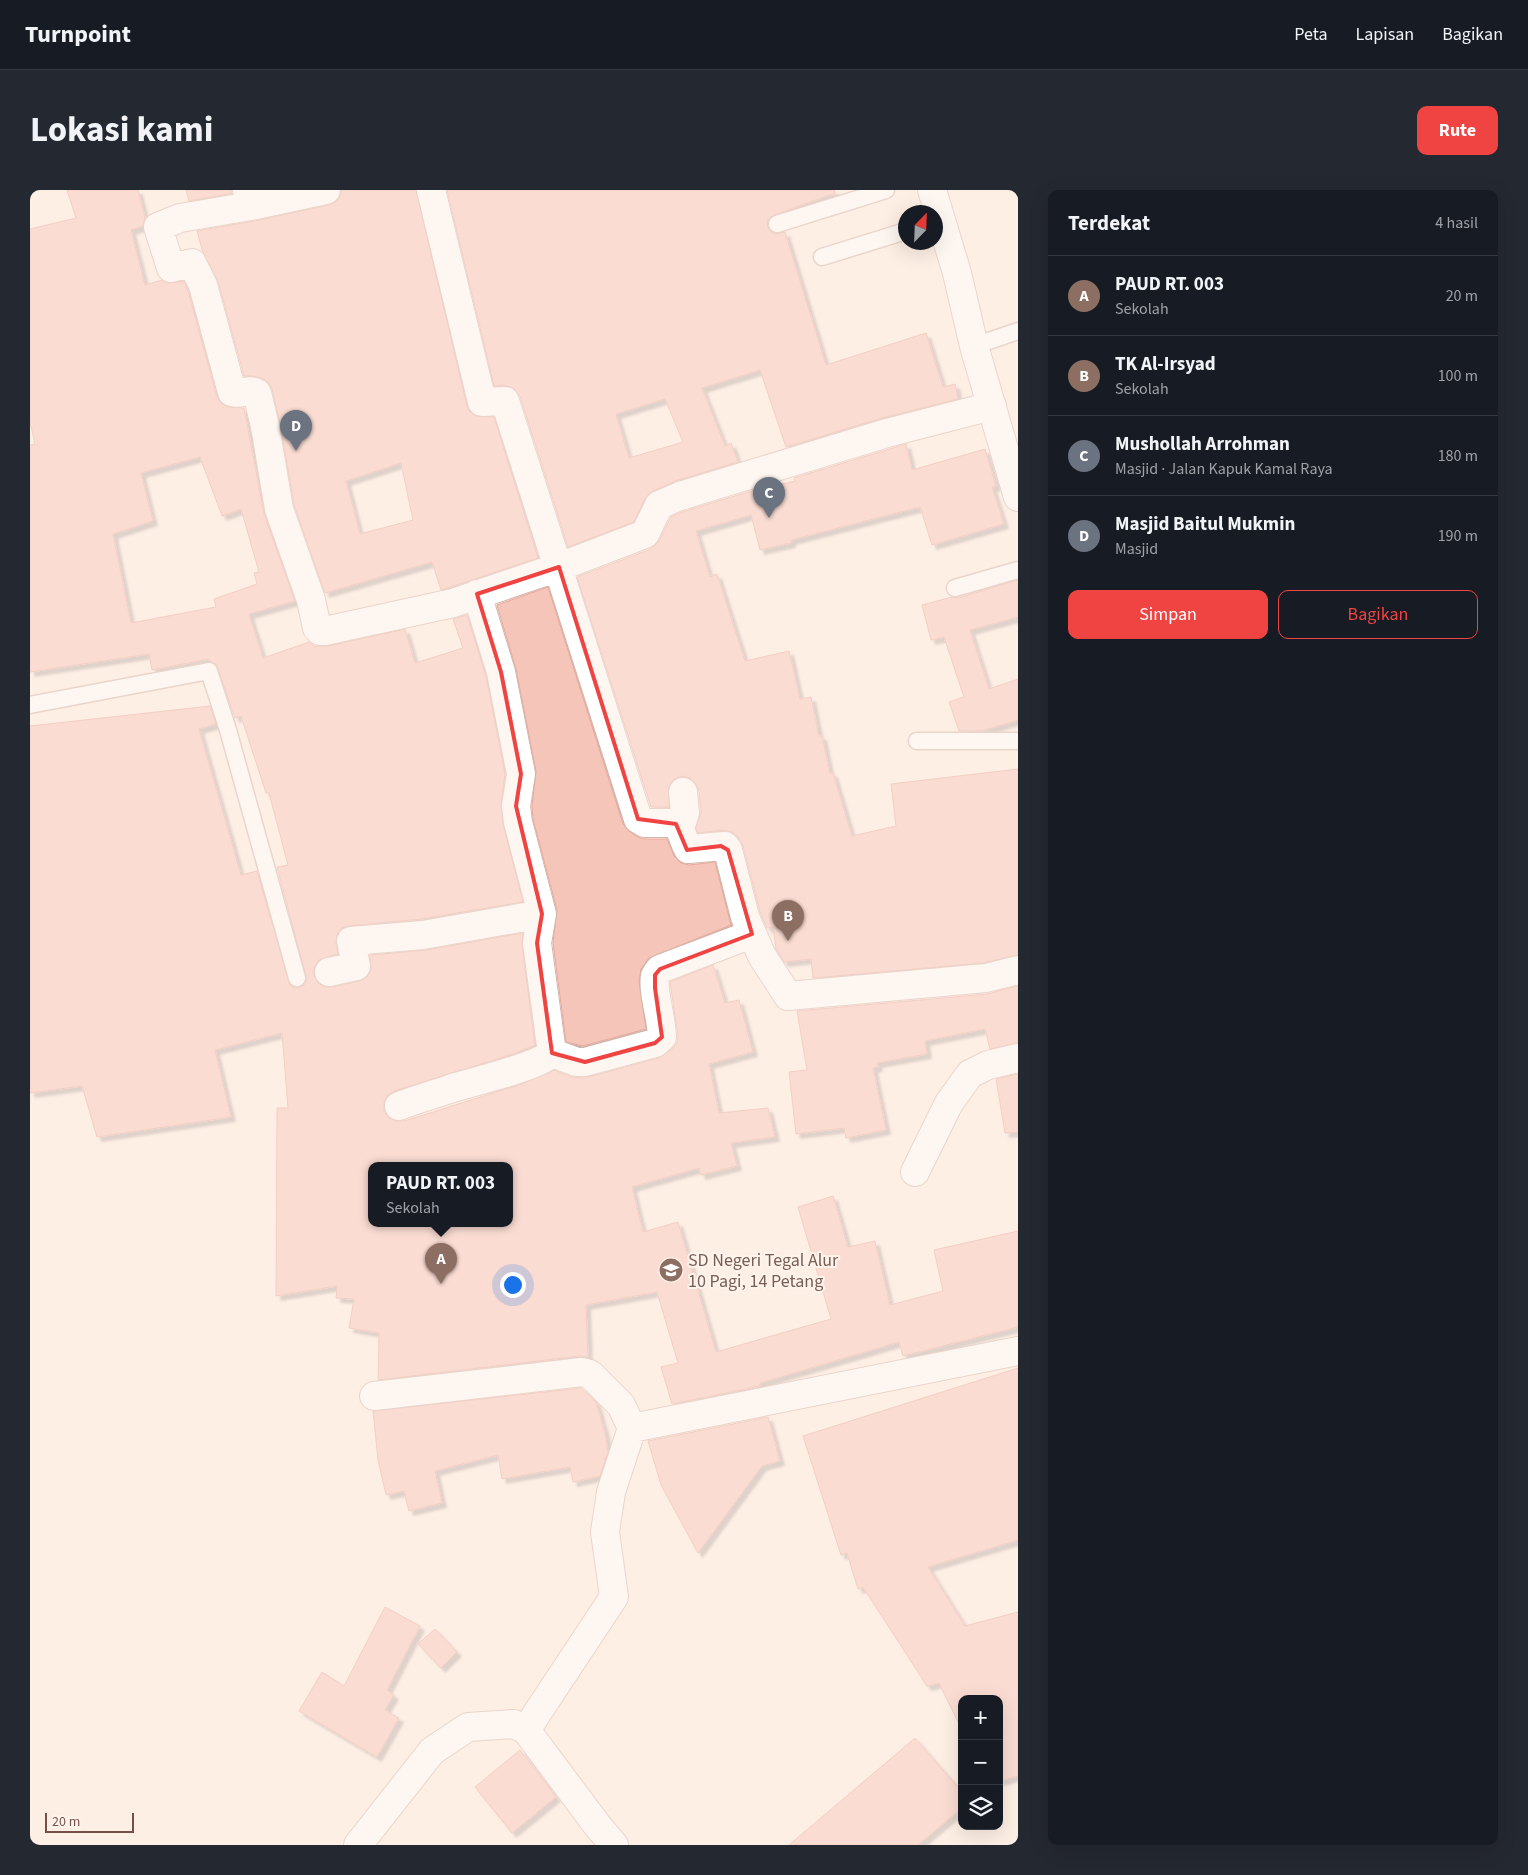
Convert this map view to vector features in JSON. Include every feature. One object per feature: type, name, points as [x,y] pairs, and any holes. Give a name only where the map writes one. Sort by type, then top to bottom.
[{"type":"street","points":[[326,190],[249,198],[180,218],[158,227],[171,268],[192,263],[203,286],[232,392],[238,394],[252,390],[257,393],[265,426],[279,509],[311,600],[317,628],[320,631],[453,603],[559,567],[645,534],[659,505],[680,496],[888,433],[992,406]]},
{"type":"street","points":[[431,190],[482,402],[505,401],[638,820],[645,824],[672,823],[680,828],[688,849],[725,846],[728,850],[745,918],[762,956],[788,996],[986,978],[1018,970]]},
{"type":"street","points":[[932,190],[935,205]]},
{"type":"street","points":[[943,234],[957,273],[974,346],[1018,497]]},
{"type":"street","points":[[476,594],[501,672],[521,774],[516,806],[518,822],[542,914],[537,943],[552,1053]]},
{"type":"street","points":[[680,828],[685,814],[683,792]]},
{"type":"street","points":[[329,972],[356,966],[351,940],[423,934],[542,914]]},
{"type":"street","points":[[552,1053],[577,1062],[585,1062],[655,1042],[662,1037],[662,1024],[655,988],[655,975],[660,969],[752,934]]},
{"type":"street","points":[[399,1106],[446,1090],[504,1074],[541,1060],[552,1053]]},
{"type":"street","points":[[915,1172],[949,1103],[970,1074],[988,1064],[1018,1058]]},
{"type":"street","points":[[632,1428],[1018,1351]]},
{"type":"street","points":[[374,1396],[582,1372],[590,1374],[621,1405],[632,1428],[611,1492],[605,1532],[614,1597],[526,1730]]},
{"type":"street","points":[[358,1845],[432,1751],[468,1727],[514,1724],[526,1730],[614,1845]]},
{"type":"lane","points":[[777,224],[886,190]]},
{"type":"lane","points":[[822,257],[898,233]]},
{"type":"lane","points":[[974,346],[1018,331]]},
{"type":"lane","points":[[955,588],[1018,570]]},
{"type":"lane","points":[[30,705],[209,671],[228,730],[297,978]]},
{"type":"lane","points":[[917,741],[1018,741]]},
{"type":"highlighted area","points":[[559,567],[638,819],[676,824],[687,850],[721,846],[728,850],[752,934],[660,969],[655,975],[655,988],[662,1037],[655,1043],[585,1062],[552,1053],[537,943],[542,914],[516,806],[521,774],[501,672],[477,594]]},
{"type":"building","points":[[67,190],[138,190],[145,218],[143,226],[131,230],[145,285],[162,280],[167,283],[184,281],[217,397],[222,404],[228,407],[244,408],[264,514],[295,601],[249,614],[263,658],[309,642],[314,646],[328,646],[405,629],[415,663],[463,648],[453,619],[467,615],[486,676],[505,774],[501,804],[503,824],[523,902],[421,919],[342,928],[337,935],[338,954],[319,960],[314,967],[314,975],[318,983],[325,987],[332,987],[366,978],[371,970],[370,955],[426,950],[523,933],[522,945],[535,1045],[513,1054],[394,1091],[387,1096],[384,1103],[384,1111],[389,1118],[396,1121],[404,1121],[522,1084],[554,1070],[572,1077],[585,1078],[659,1058],[677,1043],[678,1036],[670,982],[713,965],[725,1003],[739,1000],[753,1052],[709,1064],[719,1113],[768,1108],[775,1137],[731,1143],[737,1166],[701,1175],[699,1168],[632,1187],[643,1232],[678,1222],[716,1352],[831,1319],[798,1207],[833,1196],[848,1247],[875,1241],[890,1305],[943,1291],[934,1250],[1018,1231],[1018,1327],[903,1356],[899,1342],[760,1383],[760,1386],[672,1404],[661,1367],[678,1363],[657,1292],[586,1305],[588,1357],[580,1356],[378,1380],[379,1333],[349,1328],[354,1299],[336,1298],[337,1286],[276,1296],[277,1108],[288,1108],[282,1033],[215,1050],[231,1117],[97,1137],[82,1086],[30,1093],[30,726],[210,706],[216,724],[199,729],[241,875],[257,871],[290,985],[294,988],[299,988],[307,980],[277,867],[288,865],[269,793],[266,793],[241,716],[235,718],[216,664],[209,661],[209,659],[152,670],[149,654],[30,672],[30,445],[35,444],[30,422],[30,229],[76,218]],"holes":[[[200,457],[222,516],[241,509],[259,572],[254,573],[257,584],[214,599],[216,607],[131,623],[113,534],[153,521],[141,473]]]},
{"type":"building","points":[[186,190],[232,190],[232,193],[189,201]]},
{"type":"building","points":[[341,190],[416,190],[467,406],[470,412],[476,416],[494,417],[538,558],[441,590],[432,562],[325,593],[294,505],[280,423],[272,389],[269,383],[263,379],[244,376],[218,281],[203,253],[197,231],[329,205],[337,201],[341,195]],"holes":[[[401,463],[413,520],[360,534],[346,481]]]},
{"type":"building","points":[[447,190],[834,190],[835,193],[774,215],[767,222],[771,232],[775,234],[785,232],[826,365],[926,333],[943,387],[955,384],[958,399],[882,418],[786,447],[760,370],[702,388],[725,446],[731,443],[738,462],[675,481],[653,491],[645,498],[634,522],[568,547],[520,396],[513,388],[504,385],[494,386]],"holes":[[[665,399],[683,442],[629,458],[616,414]]]},
{"type":"building","points":[[906,444],[912,470],[985,449],[996,486],[992,487],[1004,524],[932,545],[920,507],[791,540],[791,543],[760,550],[751,515],[696,531],[710,577],[717,574],[745,661],[789,651],[800,699],[811,697],[819,736],[822,736],[830,773],[833,773],[852,836],[896,826],[891,784],[1018,769],[1018,955],[983,963],[813,978],[811,959],[784,962],[776,949],[773,927],[767,928],[760,912],[743,846],[738,837],[732,832],[724,830],[698,833],[696,828],[701,812],[699,791],[695,783],[690,778],[682,776],[674,779],[669,786],[669,807],[651,807],[577,577],[651,549],[659,541],[671,517],[685,511],[748,492],[795,481],[794,478]]},
{"type":"building","points":[[1018,580],[1018,617],[970,630],[989,689],[1018,679],[1018,720],[982,731],[959,731],[949,702],[964,697],[944,637],[931,640],[922,605],[952,597],[958,598]]},
{"type":"building","points":[[548,587],[623,824],[638,837],[645,839],[667,839],[674,856],[681,863],[689,865],[715,862],[731,925],[649,958],[641,969],[639,981],[646,1029],[583,1046],[566,1042],[553,943],[557,910],[533,819],[532,806],[536,771],[516,669],[497,605]]},
{"type":"building","points":[[1018,986],[1018,1043],[990,1049],[985,1029],[925,1041],[927,1054],[877,1063],[878,1067],[873,1068],[886,1130],[846,1138],[844,1128],[796,1134],[789,1072],[807,1070],[797,1011],[987,994]]},
{"type":"building","points":[[1018,1074],[1018,1132],[1005,1133],[996,1079]]},
{"type":"building","points":[[1018,1368],[1018,1540],[928,1567],[965,1626],[1018,1612],[1018,1776],[1003,1780],[1003,1695],[958,1695],[958,1722],[939,1683],[927,1686],[863,1587],[858,1589],[847,1553],[841,1555],[803,1436]]},
{"type":"building","points":[[581,1388],[596,1402],[605,1433],[608,1452],[606,1458],[604,1458],[605,1461],[600,1476],[573,1482],[570,1467],[502,1479],[498,1455],[435,1471],[442,1503],[409,1511],[404,1491],[386,1495],[378,1460],[373,1411]]},
{"type":"building","points":[[768,1417],[780,1461],[762,1466],[698,1553],[661,1485],[648,1441]]},
{"type":"building","points":[[385,1607],[420,1626],[387,1690],[394,1695],[385,1710],[399,1718],[377,1757],[299,1711],[322,1672],[344,1686]]},
{"type":"building","points":[[435,1629],[457,1652],[441,1668],[418,1644]]},
{"type":"building","points":[[915,1738],[958,1787],[958,1811],[918,1845],[789,1845]]},
{"type":"building","points":[[520,1750],[556,1797],[512,1833],[475,1787]]},
{"type":"place","name":"Masjid Baitul Mukmin","points":[[296,451]]},
{"type":"place","name":"Mushollah Arrohman","points":[[769,518]]},
{"type":"place","name":"TK Al-Irsyad","points":[[788,941]]},
{"type":"place","name":"SD Negeri Tegal Alur 10 Pagi, 14 Petang","points":[[671,1270]]},
{"type":"place","name":"PAUD RT. 003","points":[[441,1284]]}]
